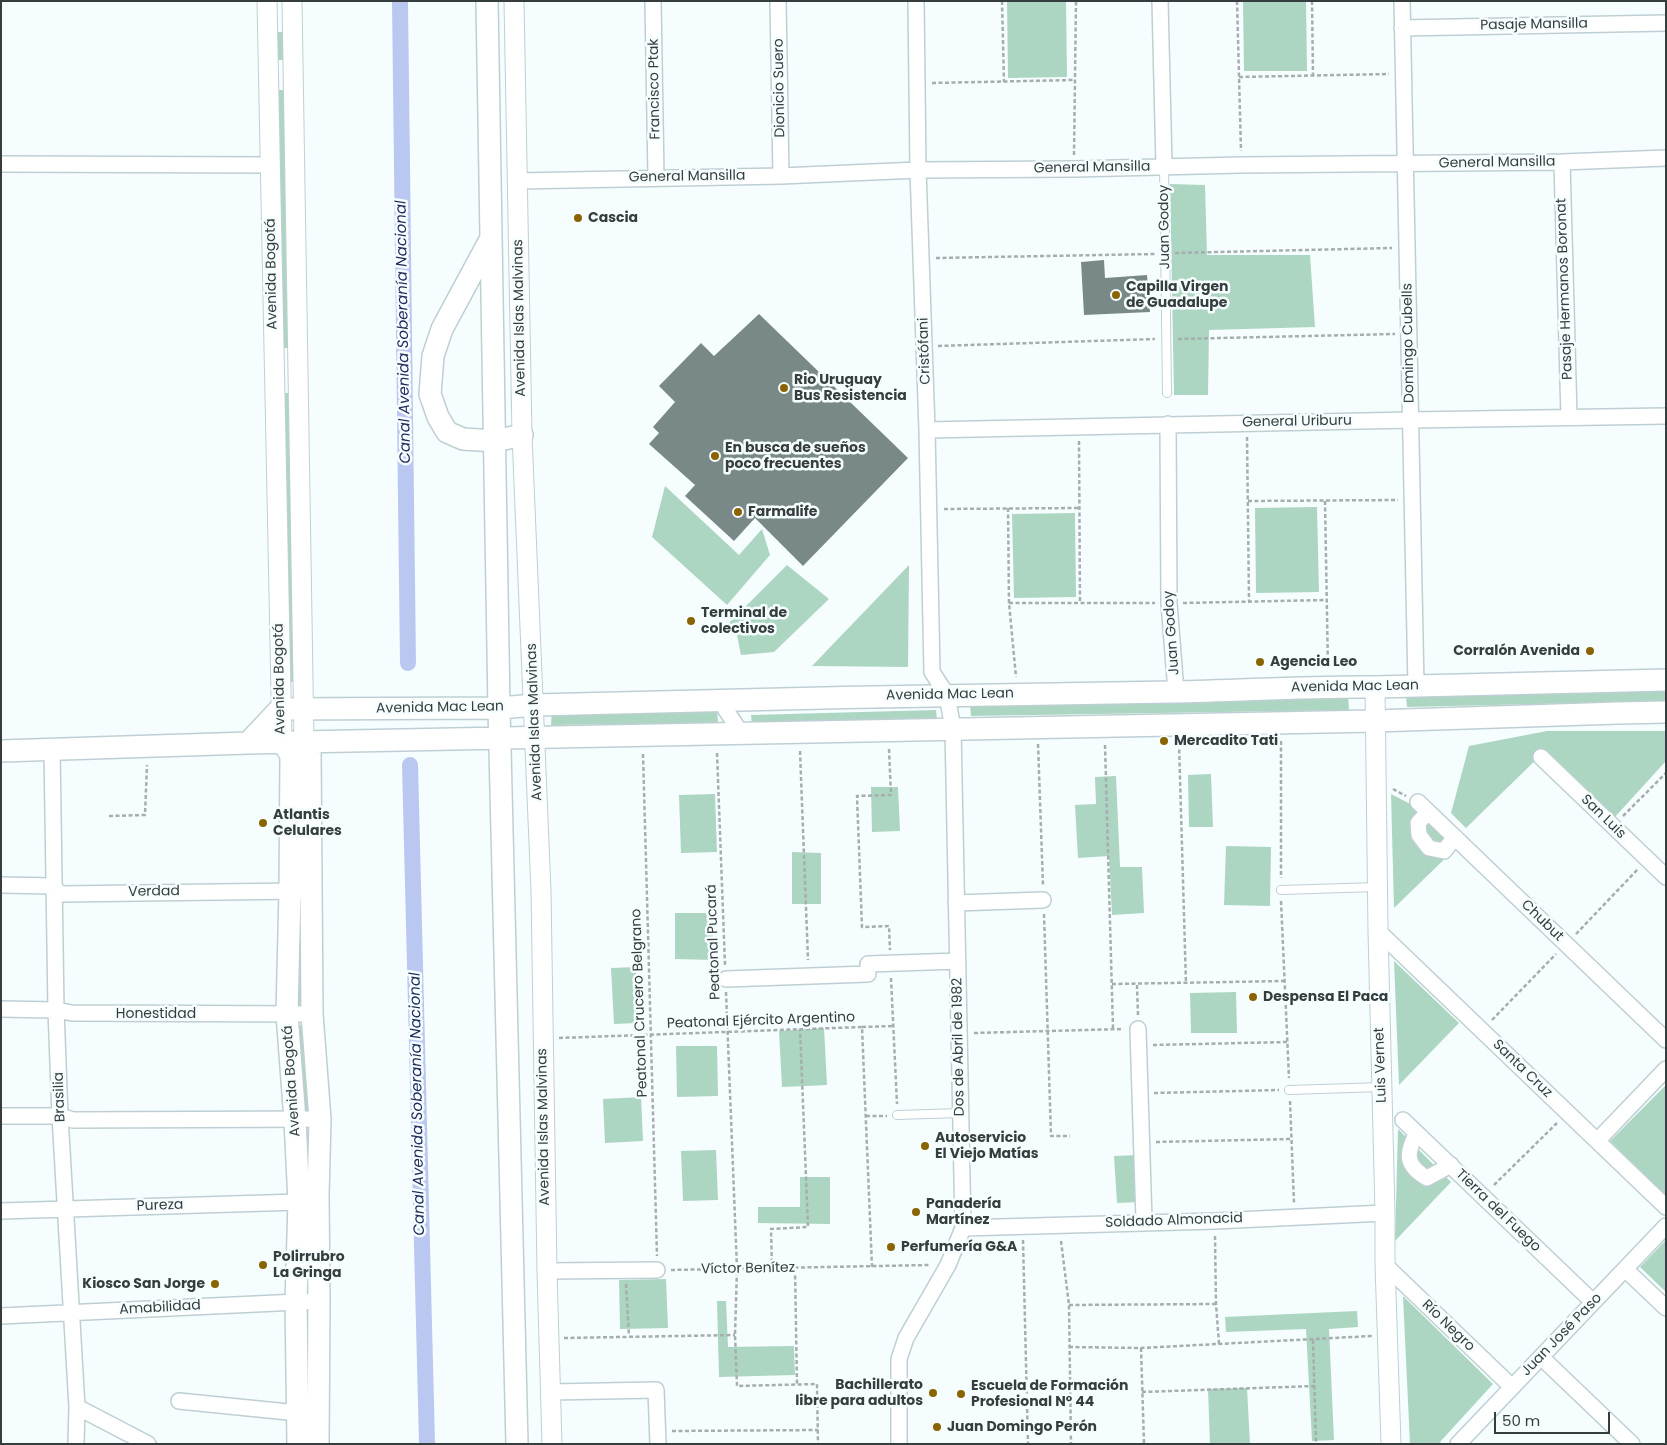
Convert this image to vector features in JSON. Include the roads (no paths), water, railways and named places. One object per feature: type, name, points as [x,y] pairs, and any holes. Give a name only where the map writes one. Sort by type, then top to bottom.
[{"type":"main road","name":"Avenida Islas Malvinas","points":[[487,1],[500,738],[517,1444]]},
{"type":"main road","points":[[491,238],[442,329],[433,356],[430,394],[438,417],[447,432],[464,440],[495,441],[522,435]]},
{"type":"main road","name":"Avenida Mac Lean","points":[[280,709],[500,708],[535,705],[947,695],[1176,692],[1329,686],[1375,687],[1666,680]]},
{"type":"main road","points":[[248,743],[280,709]]},
{"type":"main road","points":[[1,751],[282,742],[1281,722],[1375,722],[1618,712],[1666,712]]},
{"type":"main road","name":"Avenida Bogotá","points":[[282,742],[291,755],[320,1119],[296,1302],[298,1444]]},
{"type":"main road","name":"Avenida Bogotá","points":[[304,742],[310,749],[301,891],[287,1014],[296,1120],[309,1199],[319,1301],[318,1444]]},
{"type":"street","name":"Avenida Bogotá","points":[[267,1],[282,742]]},
{"type":"street","name":"Avenida Bogotá","points":[[292,1],[304,742]]},
{"type":"street","name":"Avenida Islas Malvinas","points":[[514,1],[522,435],[535,705],[541,891],[548,1338],[552,1444]]},
{"type":"street","name":"Francisco Ptak","points":[[653,1],[656,177]]},
{"type":"street","name":"Dionicio Suero","points":[[778,1],[781,176]]},
{"type":"street","name":"Cristófani","points":[[916,1],[918,170],[927,430],[932,672],[947,695]]},
{"type":"street","name":"Juan Godoy","points":[[1160,1],[1164,166]]},
{"type":"street","name":"Domingo Cubells","points":[[1402,1],[1416,686]]},
{"type":"street","name":"Pasaje Mansilla","points":[[1402,28],[1666,22]]},
{"type":"street","points":[[268,25],[292,24]]},
{"type":"street","name":"General Mansilla","points":[[518,181],[781,176],[918,170],[1562,162],[1666,158]]},
{"type":"street","name":"Pasaje Hermanos Boronat","points":[[1562,162],[1569,417]]},
{"type":"street","points":[[1,164],[270,165]]},
{"type":"street","points":[[273,371],[298,368]]},
{"type":"street","name":"General Uriburu","points":[[927,430],[1666,416]]},
{"type":"street","name":"Juan Godoy","points":[[1168,424],[1169,603],[1176,692]]},
{"type":"street","name":"Luis Vernet","points":[[1375,687],[1377,887],[1385,1265],[1391,1444]]},
{"type":"street","name":"Dos de Abril de 1982","points":[[899,1444],[899,1359],[906,1338],[948,1265],[963,1228],[953,729],[947,695]]},
{"type":"street","points":[[720,701],[741,733]]},
{"type":"street","name":"Brasilia","points":[[52,749],[56,1010],[60,1116],[77,1407],[76,1444]]},
{"type":"street","name":"San Luis","points":[[1541,757],[1666,876]]},
{"type":"street","name":"Chubut","points":[[1455,837],[1444,851],[1429,848],[1419,835],[1418,823],[1423,807],[1455,837],[1666,1040]]},
{"type":"street","name":"Verdad","points":[[1,885],[53,886],[60,894],[301,891]]},
{"type":"street","points":[[956,902],[1043,900]]},
{"type":"street","name":"Santa Cruz","points":[[1378,931],[1666,1207]]},
{"type":"street","points":[[726,979],[868,974],[868,964],[958,961]]},
{"type":"street","name":"Honestidad","points":[[1,1009],[56,1010],[72,1014],[312,1014]]},
{"type":"street","points":[[1138,1029],[1144,1221]]},
{"type":"street","points":[[1597,1141],[1666,1069]]},
{"type":"street","points":[[1,1116],[60,1116],[73,1120],[320,1119]]},
{"type":"street","name":"Tierra del Fuego","points":[[1403,1120],[1593,1302]]},
{"type":"street","points":[[1417,1134],[1409,1146],[1410,1165],[1416,1172],[1428,1178],[1451,1165]]},
{"type":"street","name":"Pureza","points":[[1,1211],[66,1210],[309,1199]]},
{"type":"street","name":"Soldado Almonacid","points":[[963,1228],[1385,1213]]},
{"type":"street","name":"Juan José Paso","points":[[1458,1444],[1666,1226]]},
{"type":"street","name":"Río Negro","points":[[1385,1265],[1512,1387]]},
{"type":"street","points":[[1625,1269],[1666,1308]]},
{"type":"street","points":[[547,1271],[657,1270]]},
{"type":"street","name":"Amabilidad","points":[[1,1316],[319,1301]]},
{"type":"street","points":[[1541,1356],[1632,1444]]},
{"type":"street","points":[[551,1392],[656,1390],[657,1438]]},
{"type":"street","points":[[180,1401],[298,1413]]},
{"type":"street","points":[[77,1407],[148,1444]]},
{"type":"lane","name":"Juan Godoy","points":[[1164,166],[1167,393]]},
{"type":"lane","points":[[1281,890],[1377,887]]},
{"type":"lane","points":[[1289,1090],[1382,1087]]},
{"type":"lane","points":[[897,1115],[961,1113]]},
{"type":"waterway","name":"Canal Avenida Soberanía Nacional","points":[[400,1],[408,663]]},
{"type":"waterway","name":"Canal Avenida Soberanía Nacional","points":[[410,765],[427,1444]]},
{"type":"place","name":"Cascia","points":[[578,218]]},
{"type":"place","name":"Capilla Virgen de Guadalupe","points":[[1116,295]]},
{"type":"place","name":"Rio Uruguay Bus Resistencia","points":[[784,388]]},
{"type":"place","name":"En busca de sueños poco frecuentes","points":[[715,456]]},
{"type":"place","name":"Farmalife","points":[[738,512]]},
{"type":"place","name":"Terminal de colectivos","points":[[691,621]]},
{"type":"place","name":"Corralón Avenida","points":[[1590,651]]},
{"type":"place","name":"Agencia Leo","points":[[1260,662]]},
{"type":"place","name":"Mercadito Tati","points":[[1164,741]]},
{"type":"place","name":"Atlantis Celulares","points":[[263,823]]},
{"type":"place","name":"Despensa El Paca","points":[[1253,997]]},
{"type":"place","name":"Autoservicio El Viejo Matías","points":[[925,1146]]},
{"type":"place","name":"Panadería Martínez","points":[[916,1212]]},
{"type":"place","name":"Perfumería G&A","points":[[891,1247]]},
{"type":"place","name":"Polirrubro La Gringa","points":[[263,1265]]},
{"type":"place","name":"Kiosco San Jorge","points":[[215,1284]]},
{"type":"place","name":"Bachillerato libre para adultos","points":[[933,1393]]},
{"type":"place","name":"Escuela de Formación Profesional N° 44","points":[[961,1394]]},
{"type":"place","name":"Juan Domingo Perón","points":[[937,1427]]}]
